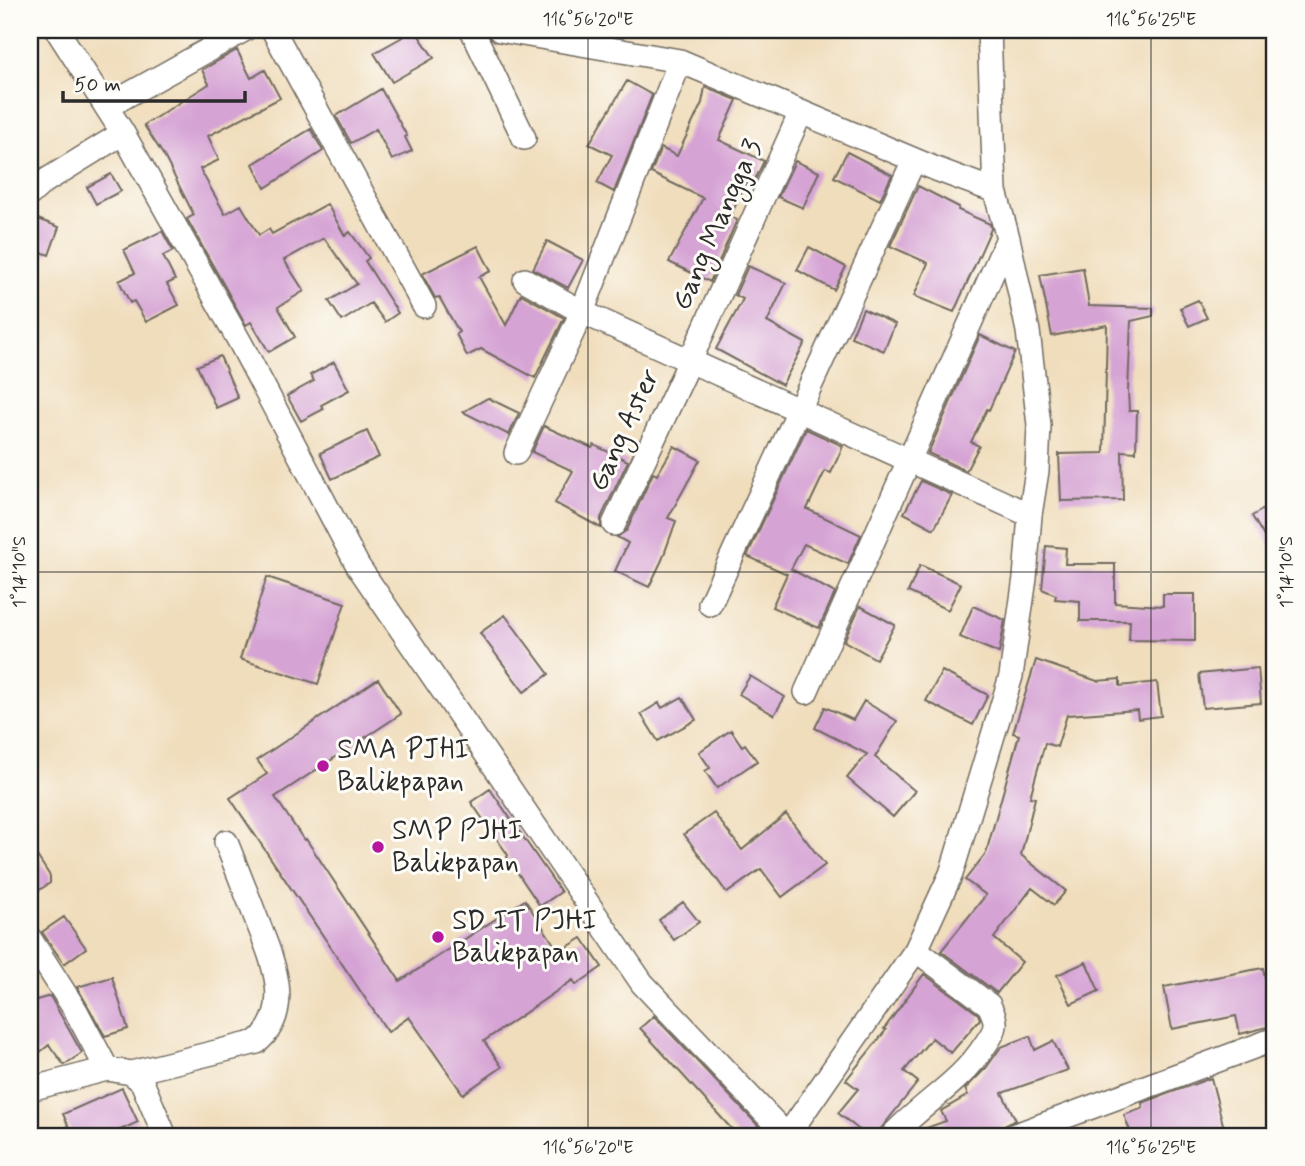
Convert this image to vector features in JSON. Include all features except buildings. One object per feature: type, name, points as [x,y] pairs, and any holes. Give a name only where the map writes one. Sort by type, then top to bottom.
[{"type":"street","points":[[57,30],[108,106],[241,344],[358,566],[642,983],[787,1136],[916,950],[951,874],[1011,676],[1037,471],[1039,425],[1028,331],[995,191],[989,30]]},
{"type":"street","points":[[108,106],[244,30]]},
{"type":"street","points":[[273,30],[424,306]]},
{"type":"street","points":[[472,30],[524,138]]},
{"type":"street","points":[[500,30],[680,61],[914,160],[995,191]]},
{"type":"street","points":[[516,453],[582,312],[680,61]]},
{"type":"street","name":"Gang Mangga 3","points":[[690,361],[801,112]]},
{"type":"street","points":[[30,194],[42,183],[123,133]]},
{"type":"street","points":[[710,604],[914,160]]},
{"type":"street","points":[[806,692],[1008,238]]},
{"type":"street","points":[[524,280],[582,312],[1030,515]]},
{"type":"street","name":"Gang Aster","points":[[614,524],[690,361]]},
{"type":"street","points":[[30,1089],[107,1069],[131,1073],[257,1042],[267,1033],[277,1002],[276,970],[226,842]]},
{"type":"street","points":[[30,939],[76,1012],[107,1069]]},
{"type":"street","points":[[892,1136],[909,1118],[952,1086],[978,1056],[995,1029],[995,1017],[989,1005],[916,950]]},
{"type":"street","points":[[1013,1136],[1275,1039]]},
{"type":"street","points":[[131,1073],[142,1082],[165,1136]]},
{"type":"place","name":"SMA PJHI Balikpapan","points":[[323,766]]},
{"type":"place","name":"SMP PJHI Balikpapan","points":[[378,847]]},
{"type":"place","name":"SD IT PJHI Balikpapan","points":[[438,937]]}]
